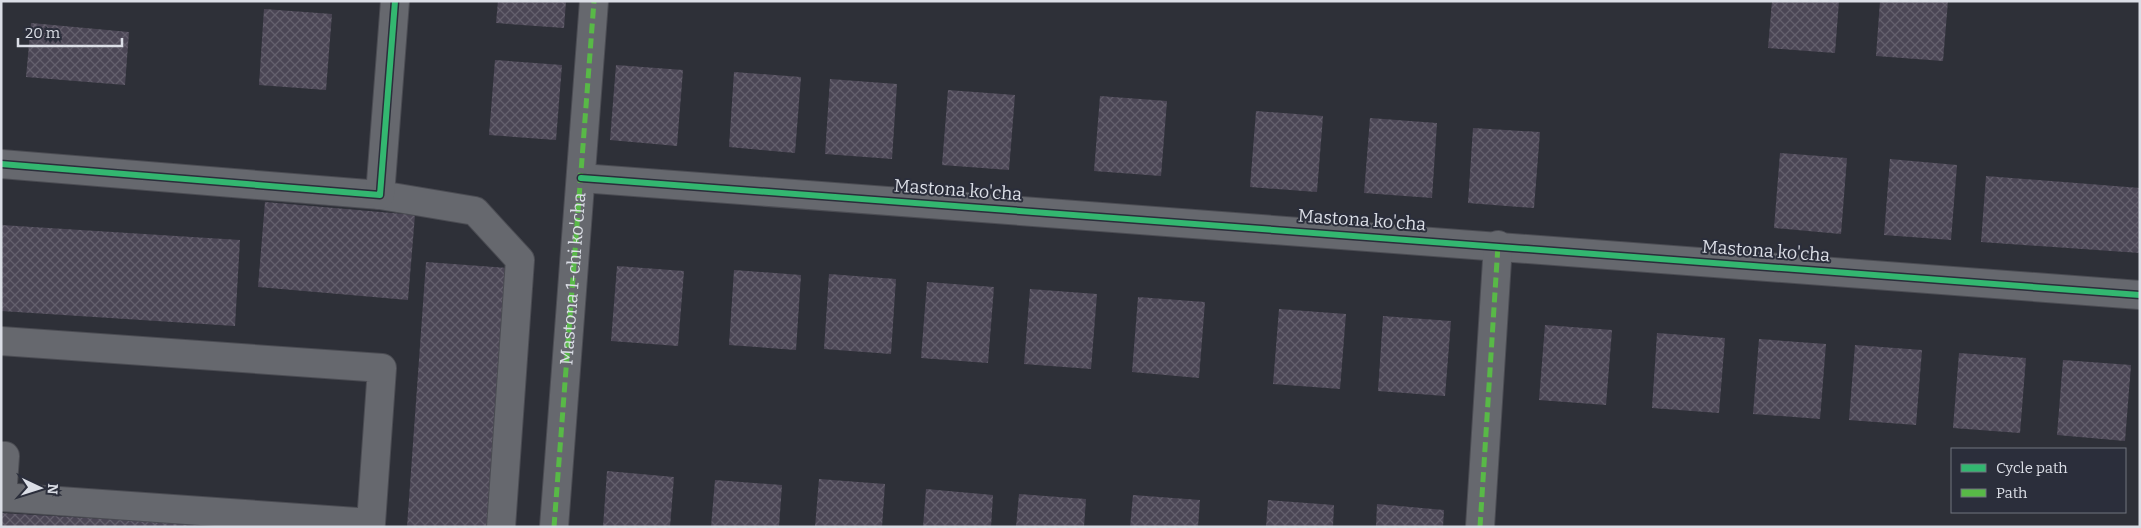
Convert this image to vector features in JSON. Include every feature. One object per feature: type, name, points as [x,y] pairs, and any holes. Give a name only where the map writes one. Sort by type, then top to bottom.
[{"type":"street","points":[[380,195],[395,1]]},
{"type":"street","name":"Mastona 1-chi ko'cha","points":[[554,527],[594,1]]},
{"type":"street","points":[[1,164],[380,195],[475,211],[520,260],[502,527]]},
{"type":"street","name":"Mastona ko'cha","points":[[581,178],[1498,245],[2140,295]]},
{"type":"street","points":[[1480,527],[1498,245]]},
{"type":"street","points":[[1,341],[382,368],[371,523],[350,524],[2,497],[5,456],[1,456]]},
{"type":"building","points":[[498,1],[566,1],[564,28],[496,23]]},
{"type":"building","points":[[1772,1],[1839,1],[1835,53],[1768,48]]},
{"type":"building","points":[[1880,1],[1948,1],[1943,61],[1876,56]]},
{"type":"building","points":[[264,9],[332,14],[326,90],[259,85]]},
{"type":"building","points":[[31,23],[129,32],[125,85],[26,77]]},
{"type":"building","points":[[495,60],[562,65],[556,140],[489,135]]},
{"type":"building","points":[[616,65],[683,70],[677,146],[610,140]]},
{"type":"building","points":[[734,72],[801,77],[795,153],[729,147]]},
{"type":"building","points":[[830,79],[897,84],[892,159],[825,154]]},
{"type":"building","points":[[948,90],[1015,95],[1009,170],[942,165]]},
{"type":"building","points":[[1100,96],[1167,101],[1161,176],[1094,171]]},
{"type":"building","points":[[1256,111],[1323,116],[1317,192],[1250,187]]},
{"type":"building","points":[[1370,118],[1437,123],[1432,198],[1364,193]]},
{"type":"building","points":[[1473,128],[1540,132],[1534,208],[1468,203]]},
{"type":"building","points":[[1780,153],[1847,158],[1841,234],[1774,228]]},
{"type":"building","points":[[1890,159],[1957,165],[1951,240],[1884,235]]},
{"type":"building","points":[[1986,176],[2140,188],[2140,253],[1981,242]]},
{"type":"building","points":[[265,202],[415,215],[408,300],[258,287]]},
{"type":"building","points":[[1,225],[240,240],[235,326],[1,311]]},
{"type":"building","points":[[426,262],[508,268],[489,527],[407,527]]},
{"type":"building","points":[[617,266],[684,271],[678,346],[611,341]]},
{"type":"building","points":[[734,270],[801,275],[796,350],[729,345]]},
{"type":"building","points":[[829,274],[896,279],[891,354],[824,349]]},
{"type":"building","points":[[927,282],[994,287],[988,363],[921,358]]},
{"type":"building","points":[[1030,289],[1097,294],[1091,369],[1024,364]]},
{"type":"building","points":[[1138,297],[1205,302],[1199,378],[1132,372]]},
{"type":"building","points":[[1279,309],[1346,314],[1340,389],[1273,384]]},
{"type":"building","points":[[1383,316],[1451,321],[1445,396],[1378,391]]},
{"type":"building","points":[[1545,325],[1612,330],[1606,405],[1539,400]]},
{"type":"building","points":[[1657,333],[1725,338],[1719,413],[1652,408]]},
{"type":"building","points":[[1759,339],[1826,344],[1820,419],[1753,414]]},
{"type":"building","points":[[1855,345],[1922,350],[1916,425],[1849,420]]},
{"type":"building","points":[[1959,353],[2026,358],[2020,433],[1953,428]]},
{"type":"building","points":[[2063,360],[2131,365],[2125,441],[2057,435]]},
{"type":"building","points":[[607,471],[674,477],[670,527],[603,527]]},
{"type":"building","points":[[819,479],[885,484],[882,527],[815,527]]},
{"type":"building","points":[[715,480],[782,485],[779,527],[711,527]]},
{"type":"building","points":[[926,489],[993,495],[991,527],[923,527]]},
{"type":"building","points":[[1019,494],[1086,499],[1084,527],[1016,527]]},
{"type":"building","points":[[1133,495],[1200,500],[1198,527],[1130,527]]},
{"type":"building","points":[[1268,500],[1334,505],[1333,527],[1266,527]]},
{"type":"building","points":[[1377,504],[1444,510],[1443,527],[1376,527]]},
{"type":"building","points":[[1,513],[207,525],[207,527],[1,527]]},
{"type":"marked path","points":[[554,527],[594,1]]},
{"type":"marked path","points":[[1480,527],[1498,245]]},
{"type":"cycle path","points":[[1,164],[380,195],[395,1]]},
{"type":"cycle path","points":[[581,178],[2140,295]]}]
